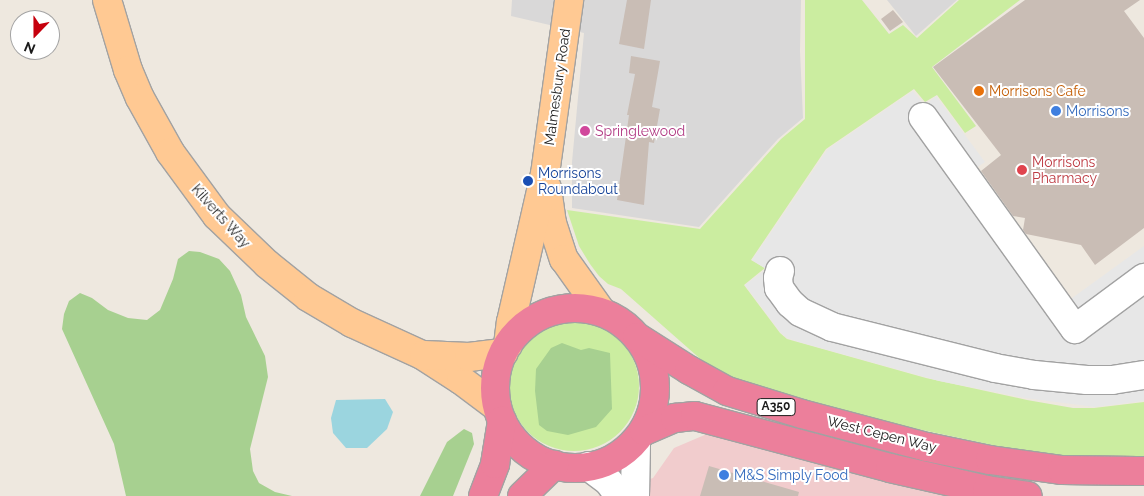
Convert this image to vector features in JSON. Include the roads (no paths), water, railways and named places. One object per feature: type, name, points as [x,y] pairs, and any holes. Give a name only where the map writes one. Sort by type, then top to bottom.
[{"type":"highway","name":"A350","points":[[483,496],[495,464],[500,414],[495,383],[506,349],[522,329],[550,312],[575,308],[601,311],[618,319],[637,337],[651,361],[656,387],[652,410],[640,436]]},
{"type":"highway","name":"West Cepen Way","points":[[637,337],[688,370],[726,390],[802,414],[927,446],[1000,461],[1062,470],[1144,471]]},
{"type":"highway","name":"A350","points":[[500,414],[514,440],[522,448],[554,465],[588,466],[619,455],[640,436],[675,418],[695,416],[890,468],[987,490],[1028,496]]},
{"type":"highway","points":[[522,496],[554,465]]},
{"type":"main road","name":"Kilverts Way","points":[[107,0],[128,70],[140,98],[170,152],[217,216],[267,264],[308,297],[352,324],[422,355],[471,387],[500,414]]},
{"type":"main road","name":"Malmesbury Road","points":[[506,349],[545,174],[569,0]]},
{"type":"main road","name":"Malmesbury Road","points":[[545,174],[552,223],[559,247],[569,269],[601,311]]},
{"type":"main road","name":"Kilverts Way","points":[[422,355],[469,357],[506,349]]},
{"type":"lane","points":[[923,117],[1075,329],[1144,278]]},
{"type":"lane","points":[[780,271],[779,288],[790,303],[800,312],[832,327],[995,368],[1034,375],[1087,380],[1112,380],[1144,375]]},
{"type":"lane","points":[[635,496],[640,436]]},
{"type":"lane","points":[[588,466],[609,482],[619,496]]},
{"type":"water","points":[[385,399],[393,412],[387,429],[367,448],[346,448],[333,433],[331,418],[336,400]]},
{"type":"place","name":"Morrisons Cafe","points":[[979,91]]},
{"type":"place","name":"Morrisons","points":[[1056,111]]},
{"type":"place","name":"Springlewood","points":[[585,131]]},
{"type":"place","name":"Morrisons Pharmacy","points":[[1022,170]]},
{"type":"place","name":"Morrisons Roundabout","points":[[528,181]]},
{"type":"place","name":"M&S Simply Food","points":[[724,475]]}]
